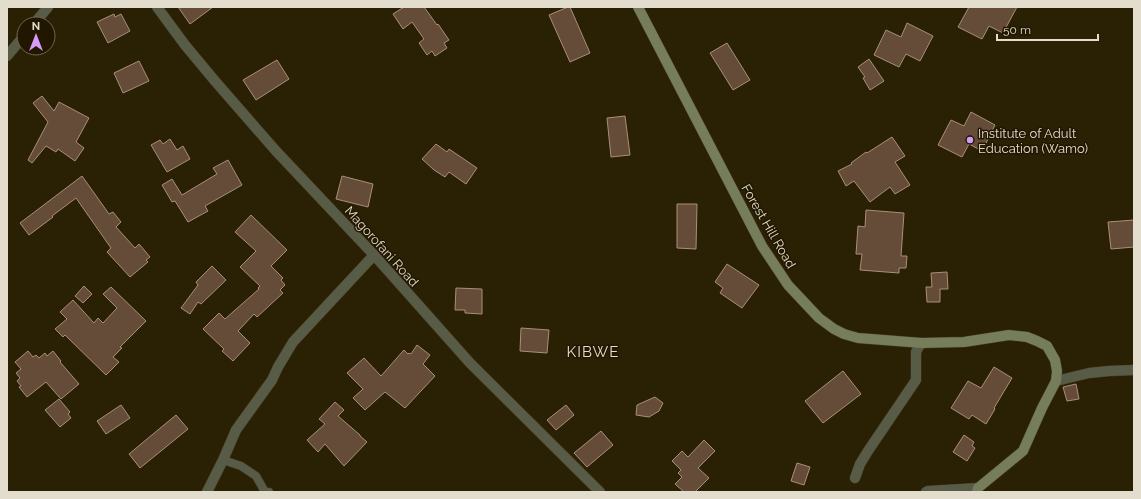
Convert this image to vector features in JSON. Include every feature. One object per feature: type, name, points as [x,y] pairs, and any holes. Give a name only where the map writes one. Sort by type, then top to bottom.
[{"type":"street","points":[[41,16],[48,7]]},
{"type":"street","name":"Magorofani Road","points":[[157,7],[215,81],[276,151],[374,255],[470,363],[600,492]]},
{"type":"street","name":"Forest Hill Road","points":[[638,7],[762,246],[788,285],[820,318],[834,329],[846,335],[873,340],[922,343],[969,341],[1009,335],[1027,337],[1047,346],[1055,360],[1057,371],[1056,381],[1042,408],[1024,451],[978,490]]},
{"type":"street","points":[[7,56],[16,45]]},
{"type":"street","points":[[207,492],[236,430],[272,380],[293,342],[374,255]]},
{"type":"street","points":[[855,478],[860,464],[868,451],[916,380],[916,352],[922,343]]},
{"type":"street","points":[[1056,381],[1089,372],[1134,370]]},
{"type":"street","points":[[926,492],[978,490]]},
{"type":"lane","points":[[223,460],[241,466],[256,476],[264,492],[268,492]]},
{"type":"building","points":[[178,7],[213,7],[190,24]]},
{"type":"building","points":[[404,7],[424,7],[449,40],[444,43],[447,48],[435,56],[432,51],[427,55],[419,43],[424,39],[412,22],[403,29],[393,14]]},
{"type":"building","points":[[570,7],[590,53],[570,62],[549,15]]},
{"type":"building","points":[[969,7],[1017,7],[1003,33],[989,26],[982,39],[958,27]]},
{"type":"building","points":[[114,14],[115,17],[121,14],[130,31],[108,43],[97,22]]},
{"type":"building","points":[[907,23],[933,36],[920,61],[906,54],[899,67],[874,55],[886,30],[901,37]]},
{"type":"building","points":[[727,43],[750,80],[733,90],[710,53]]},
{"type":"building","points":[[869,59],[884,81],[870,90],[863,78],[865,77],[858,67]]},
{"type":"building","points":[[277,60],[289,79],[256,100],[243,80]]},
{"type":"building","points":[[139,61],[149,81],[123,93],[114,73]]},
{"type":"building","points":[[42,96],[54,111],[59,102],[89,118],[76,142],[84,148],[75,161],[58,149],[56,152],[46,146],[32,163],[28,160],[48,122],[33,103]]},
{"type":"building","points":[[971,112],[995,125],[982,151],[969,144],[962,157],[938,145],[951,120],[964,126]]},
{"type":"building","points":[[625,116],[630,155],[611,157],[607,118]]},
{"type":"building","points":[[892,137],[905,156],[895,162],[910,185],[895,194],[890,187],[870,202],[854,181],[846,186],[838,171],[852,164],[851,163],[866,152],[867,153]]},
{"type":"building","points":[[170,139],[177,150],[183,146],[190,159],[167,172],[151,145],[160,140],[163,144]]},
{"type":"building","points":[[436,144],[447,152],[449,149],[477,168],[466,184],[449,172],[445,177],[434,170],[422,159]]},
{"type":"building","points":[[228,160],[242,185],[205,206],[208,211],[188,222],[175,201],[172,202],[162,185],[172,179],[182,195],[217,174],[213,168]]},
{"type":"building","points":[[82,176],[109,214],[113,212],[121,222],[116,227],[135,248],[139,244],[150,257],[146,260],[148,262],[130,277],[107,252],[111,248],[76,198],[29,235],[20,223]]},
{"type":"building","points":[[342,176],[373,184],[368,207],[336,199]]},
{"type":"building","points":[[677,204],[697,204],[696,249],[677,248]]},
{"type":"building","points":[[866,210],[904,213],[901,256],[907,256],[906,268],[899,268],[899,273],[860,270],[862,254],[856,254],[858,226],[865,227]]},
{"type":"building","points":[[251,215],[287,250],[271,266],[283,278],[281,280],[285,285],[280,290],[283,293],[257,317],[254,314],[238,331],[250,343],[233,361],[222,351],[224,349],[203,329],[219,313],[225,319],[259,289],[258,288],[260,286],[240,267],[256,251],[235,232]]},
{"type":"building","points":[[1134,220],[1134,247],[1111,249],[1108,222]]},
{"type":"building","points":[[727,264],[759,285],[742,308],[720,293],[723,288],[715,282]]},
{"type":"building","points":[[212,266],[226,280],[201,304],[198,302],[190,314],[181,308],[198,285],[196,282]]},
{"type":"building","points":[[947,272],[948,289],[940,289],[940,302],[927,302],[926,287],[932,287],[931,273]]},
{"type":"building","points":[[84,286],[92,294],[83,303],[75,296]]},
{"type":"building","points":[[111,287],[146,321],[120,347],[122,348],[113,357],[119,362],[106,375],[65,335],[63,337],[55,329],[67,319],[60,312],[73,300],[94,323],[98,318],[103,323],[117,308],[103,294]]},
{"type":"building","points":[[456,288],[482,289],[482,314],[465,313],[465,310],[455,310]]},
{"type":"building","points":[[521,328],[549,330],[547,353],[520,351]]},
{"type":"building","points":[[417,345],[430,355],[423,364],[435,376],[405,408],[385,392],[365,410],[353,398],[363,389],[347,373],[364,358],[381,376],[404,350],[408,354],[411,354]]},
{"type":"building","points":[[28,351],[33,357],[36,355],[39,358],[45,353],[47,356],[53,351],[61,361],[60,362],[79,384],[61,399],[46,382],[27,397],[19,387],[21,386],[17,381],[20,378],[16,373],[21,369],[15,362]]},
{"type":"building","points":[[994,367],[1012,378],[986,424],[972,415],[969,419],[951,408],[968,381],[981,388]]},
{"type":"building","points":[[843,371],[861,394],[823,423],[805,401]]},
{"type":"building","points":[[1076,384],[1079,399],[1067,401],[1063,387]]},
{"type":"building","points":[[655,397],[663,403],[659,411],[649,417],[636,415],[637,405]]},
{"type":"building","points":[[59,399],[70,412],[68,414],[71,418],[60,427],[45,410]]},
{"type":"building","points":[[335,402],[344,410],[338,416],[367,442],[344,466],[325,444],[318,452],[307,440],[325,424],[319,419]]},
{"type":"building","points":[[121,405],[130,418],[106,434],[97,421]]},
{"type":"building","points":[[566,405],[574,415],[556,430],[547,420]]},
{"type":"building","points":[[176,415],[188,429],[140,468],[129,454]]},
{"type":"building","points":[[601,431],[613,445],[587,467],[574,453]]},
{"type":"building","points":[[964,435],[974,442],[972,446],[975,448],[967,461],[953,452]]},
{"type":"building","points":[[704,440],[715,451],[698,468],[709,478],[695,492],[684,492],[675,484],[682,477],[678,473],[681,470],[672,461],[682,451],[688,457]]},
{"type":"building","points":[[797,463],[810,467],[804,485],[791,481]]},
{"type":"place","name":"Institute of Adult Education (Wamo)","points":[[970,140]]},
{"type":"district","name":"KIBWE","points":[[593,352]]}]
